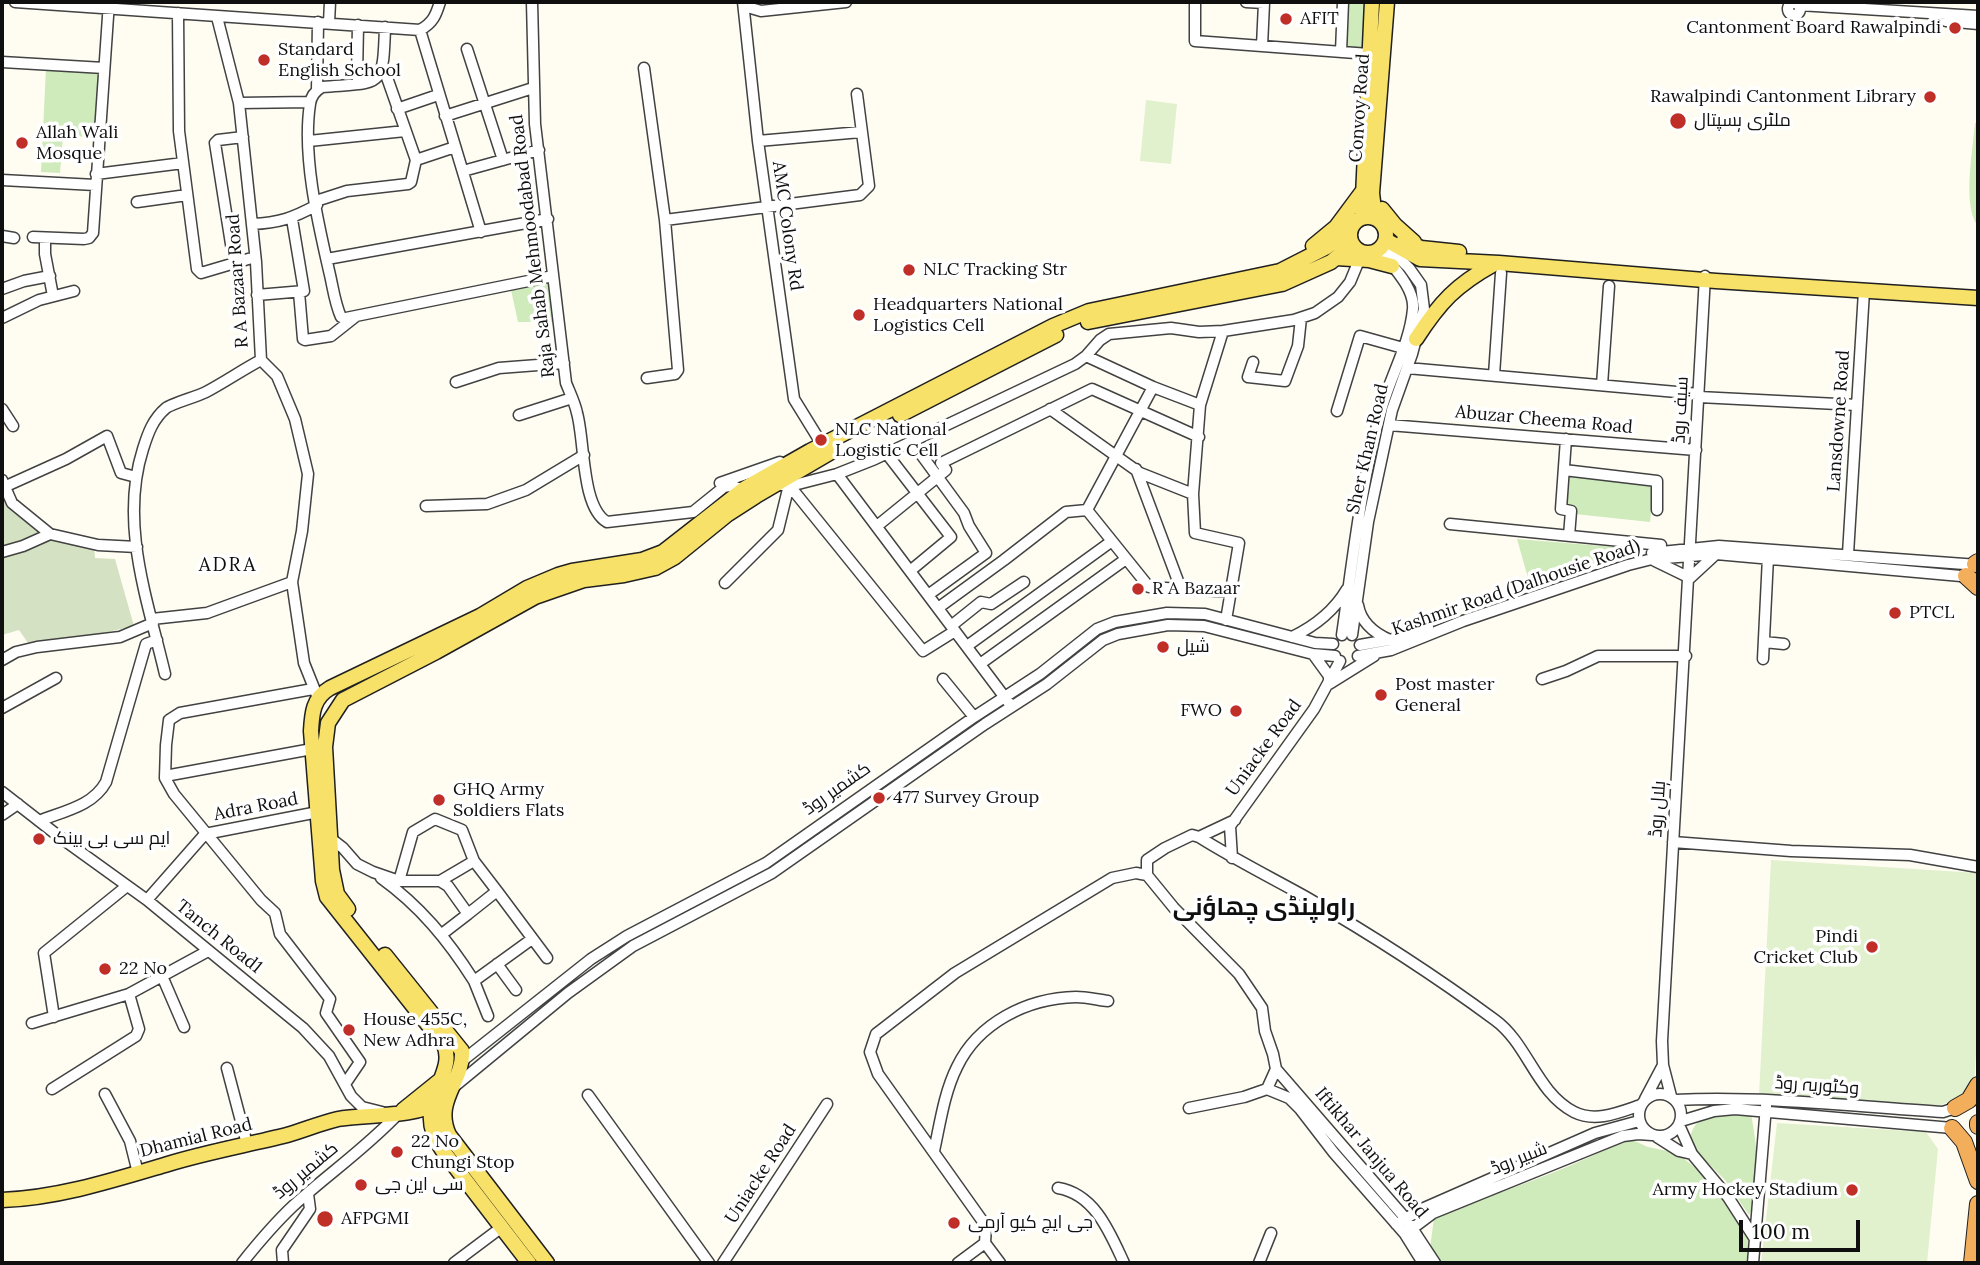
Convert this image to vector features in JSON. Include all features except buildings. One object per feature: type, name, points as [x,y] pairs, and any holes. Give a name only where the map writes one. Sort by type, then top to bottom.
[{"type":"highway","points":[[1955,1108],[1969,1100],[1978,1085]]},
{"type":"highway","points":[[1952,1128],[1964,1142],[1978,1181]]},
{"type":"highway","points":[[1972,1263],[1978,1204]]},
{"type":"main road","name":"Convoy Road","points":[[1369,218],[1369,54],[1373,2]]},
{"type":"main road","name":"Convoy Road","points":[[1367,192],[1387,2]]},
{"type":"main road","points":[[1291,265],[1336,227],[1367,192],[1395,225],[1421,248]]},
{"type":"main road","points":[[529,1255],[449,1135],[444,1120],[444,1045],[327,897],[323,881],[312,749],[312,713],[316,693],[480,616],[537,584],[572,571],[642,560],[663,552],[816,449],[1053,326],[1089,311],[1280,271],[1327,247],[1369,218],[1383,224],[1384,242]]},
{"type":"main road","points":[[1351,229],[1350,237],[1358,252],[1392,266]]},
{"type":"main road","points":[[1384,242],[1705,277],[1978,298]]},
{"type":"main road","points":[[445,1085],[462,1061],[460,1048],[337,894],[332,870],[325,734],[333,713],[348,696],[436,652],[535,597],[584,580],[655,568],[675,557],[728,514],[750,492],[781,485],[806,464],[1057,334],[1092,320],[1282,284],[1336,258],[1358,252],[1371,254],[1384,242]]},
{"type":"main road","points":[[1384,242],[1420,259],[1498,268],[1978,290]]},
{"type":"main road","points":[[1416,339],[1440,304],[1457,288],[1498,268]]},
{"type":"main road","name":"کشمیر روڈ","points":[[399,1113],[432,1106],[445,1085]]},
{"type":"main road","name":"کشمیر روڈ","points":[[399,1113],[445,1085]]},
{"type":"main road","points":[[432,1106],[430,1120],[437,1143],[502,1227],[529,1255],[547,1263]]},
{"type":"main road","name":"Dhamial Road","points":[[2,1200],[52,1194],[339,1119],[399,1113]]},
{"type":"street","points":[[15,2],[109,5],[216,17],[420,30],[436,16],[440,2]]},
{"type":"street","points":[[330,2],[323,22],[317,90],[310,102],[309,141],[327,259],[341,317],[553,276]]},
{"type":"street","name":"Raja Sahab Mehmoodabad Road","points":[[532,2],[533,88],[566,383],[578,414],[590,494],[596,514],[607,522],[687,513]]},
{"type":"street","points":[[743,4],[761,10],[846,2]]},
{"type":"street","points":[[1195,2],[1195,41],[1369,54]]},
{"type":"street","points":[[1247,2],[1264,3],[1262,46]]},
{"type":"street","points":[[1340,52],[1343,2]]},
{"type":"street","name":"AMC Colony Rd","points":[[743,4],[758,141],[794,399],[816,449]]},
{"type":"street","points":[[53,296],[39,237],[89,238],[93,233],[109,5]]},
{"type":"street","points":[[1978,16],[1799,8],[1978,24]]},
{"type":"street","points":[[178,13],[178,107],[198,271],[255,257]]},
{"type":"street","name":"R A Bazaar Road","points":[[216,17],[239,103],[255,257],[261,360],[277,376],[295,419],[308,474],[302,531],[292,582],[304,663],[316,693]]},
{"type":"street","points":[[357,77],[358,25]]},
{"type":"street","points":[[252,224],[292,219],[317,203],[347,191],[408,184],[416,160],[384,69],[385,27]]},
{"type":"street","points":[[420,30],[481,232]]},
{"type":"street","points":[[467,49],[503,160]]},
{"type":"street","points":[[2,62],[104,68]]},
{"type":"street","points":[[644,68],[665,220],[678,370],[675,374],[647,378]]},
{"type":"street","points":[[317,90],[322,87],[369,83],[378,78],[384,69]]},
{"type":"street","points":[[445,116],[533,88]]},
{"type":"street","points":[[665,220],[860,195],[865,192],[869,186],[857,94]]},
{"type":"street","points":[[397,109],[438,95]]},
{"type":"street","points":[[239,103],[310,102]]},
{"type":"street","points":[[309,141],[405,131]]},
{"type":"street","points":[[758,141],[861,132]]},
{"type":"street","points":[[234,263],[215,143],[218,140],[243,137]]},
{"type":"street","points":[[416,160],[455,147]]},
{"type":"street","points":[[463,171],[539,150]]},
{"type":"street","points":[[2,180],[95,179],[183,163]]},
{"type":"street","points":[[137,202],[187,195]]},
{"type":"street","points":[[257,295],[299,292],[304,288],[292,219]]},
{"type":"street","points":[[327,259],[548,219]]},
{"type":"street","points":[[2,236],[14,238]]},
{"type":"street","name":"Sher Khan Road","points":[[1347,635],[1349,587],[1358,520],[1382,407],[1403,348],[1413,308],[1410,291],[1392,266],[1384,242]]},
{"type":"street","name":"Sher Khan Road","points":[[1347,635],[1357,599],[1368,522],[1388,425],[1424,309],[1421,285],[1384,242]]},
{"type":"street","points":[[781,485],[837,474],[887,454],[1075,364],[1109,334],[1171,328],[1199,332],[1223,331],[1301,318],[1315,313],[1338,297],[1350,282],[1358,252]]},
{"type":"street","points":[[1494,375],[1498,268]]},
{"type":"street","points":[[2,289],[50,276]]},
{"type":"street","name":"سیف روڈ","points":[[1691,552],[1705,277]]},
{"type":"street","points":[[1602,385],[1609,286]]},
{"type":"street","points":[[2,318],[53,296],[74,291]]},
{"type":"street","name":"Lansdowne Road","points":[[1848,554],[1864,291]]},
{"type":"street","points":[[299,292],[305,340],[331,336],[357,315]]},
{"type":"street","points":[[1253,362],[1248,377],[1284,381],[1298,346],[1301,318]]},
{"type":"street","points":[[1223,331],[1200,405],[1193,494],[1195,533],[1239,543],[1226,620]]},
{"type":"street","points":[[1336,411],[1360,336],[1403,348]]},
{"type":"street","points":[[1086,356],[1200,405]]},
{"type":"street","points":[[165,674],[144,595],[132,512],[136,477],[151,425],[168,406],[208,391],[261,360]]},
{"type":"street","points":[[456,383],[499,368],[564,363]]},
{"type":"street","points":[[1407,368],[1699,395],[1857,405]]},
{"type":"street","points":[[1087,510],[1153,387]]},
{"type":"street","points":[[877,526],[946,470],[941,463],[1092,388],[1199,437]]},
{"type":"street","points":[[519,415],[572,398]]},
{"type":"street","points":[[2,409],[13,426]]},
{"type":"street","points":[[1050,409],[1136,470],[1193,494]]},
{"type":"street","name":"Abuzar Cheema Road","points":[[1388,425],[1696,450]]},
{"type":"street","points":[[136,477],[121,473],[107,436],[66,458],[3,484],[12,503],[50,534],[99,545],[137,547]]},
{"type":"street","points":[[1566,439],[1561,509],[1571,511],[1569,536]]},
{"type":"street","points":[[912,442],[964,513],[986,553],[928,595]]},
{"type":"street","points":[[687,513],[715,486],[816,449]]},
{"type":"street","points":[[887,454],[951,537],[910,571]]},
{"type":"street","points":[[426,506],[487,504],[526,489],[584,455]]},
{"type":"street","points":[[1136,470],[1181,589]]},
{"type":"street","points":[[1564,470],[1657,481],[1657,510]]},
{"type":"street","points":[[837,474],[1009,702]]},
{"type":"street","points":[[725,583],[778,530],[781,485]]},
{"type":"street","points":[[781,485],[923,651],[981,602],[991,604],[1024,582]]},
{"type":"street","points":[[687,513],[701,507],[724,487],[750,492]]},
{"type":"street","points":[[1087,510],[1149,587],[1231,592]]},
{"type":"street","points":[[938,608],[1066,512],[1087,510]]},
{"type":"street","points":[[1450,524],[1661,545]]},
{"type":"street","points":[[1653,559],[1690,578],[1713,550],[1698,536],[1692,525]]},
{"type":"street","points":[[2,552],[23,547],[50,534]]},
{"type":"street","points":[[967,646],[1112,541]]},
{"type":"street","name":"Kashmir Road (Dalhousie Road)","points":[[1713,550],[1768,557],[1976,572]]},
{"type":"street","name":"Kashmir Road (Dalhousie Road)","points":[[1359,651],[1650,553],[1713,550],[1848,554],[1976,572]]},
{"type":"street","name":"Kashmir Road (Dalhousie Road)","points":[[1359,651],[1378,654],[1463,621],[1629,565],[1691,552]]},
{"type":"street","name":"ہلال روڈ","points":[[1673,1098],[1663,1065],[1673,842],[1691,552]]},
{"type":"street","points":[[1763,659],[1768,557]]},
{"type":"street","points":[[980,664],[1126,559]]},
{"type":"street","points":[[2,660],[16,652],[37,647],[120,637],[153,621],[207,613],[292,582]]},
{"type":"street","points":[[1292,637],[1334,608],[1349,587]]},
{"type":"street","points":[[1357,599],[1359,614],[1367,625],[1375,634],[1390,640]]},
{"type":"street","name":"کشمیر روڈ","points":[[1009,702],[1097,629],[1115,622],[1167,613],[1205,614],[1292,637],[1336,654]]},
{"type":"street","name":"کشمیر روڈ","points":[[462,1061],[591,959],[738,884],[772,873],[979,718],[1047,684],[1103,640],[1118,634],[1168,625],[1203,626],[1313,654],[1336,654]]},
{"type":"street","points":[[1336,654],[1350,662],[1359,651],[1347,635]]},
{"type":"street","name":"Uniacke Road","points":[[1232,858],[1230,827],[1329,684],[1336,654],[1347,635]]},
{"type":"street","points":[[39,821],[89,802],[101,792],[146,644],[157,640]]},
{"type":"street","points":[[1764,642],[1784,644]]},
{"type":"street","points":[[1313,654],[1329,676],[1329,684]]},
{"type":"street","points":[[1329,684],[1378,654]]},
{"type":"street","points":[[1542,679],[1598,656],[1685,656]]},
{"type":"street","points":[[2,708],[57,678]]},
{"type":"street","points":[[943,679],[979,718]]},
{"type":"street","points":[[316,693],[180,713],[169,720],[165,776],[174,794],[205,834],[275,913],[280,934],[330,999],[326,1013],[360,1062],[345,1084]]},
{"type":"street","points":[[165,776],[312,749]]},
{"type":"street","name":"Tanch Road1","points":[[2,792],[147,900],[303,1028],[329,1056],[351,1096],[362,1107],[379,1112],[399,1113]]},
{"type":"street","points":[[2,815],[18,804]]},
{"type":"street","name":"Adra Road","points":[[147,900],[205,834],[317,813]]},
{"type":"street","points":[[399,881],[413,832],[435,819],[462,830],[474,861],[547,958]]},
{"type":"street","points":[[1199,837],[1235,820]]},
{"type":"street","points":[[1189,1108],[1267,1089],[1276,1069],[1265,1031],[1262,1008],[1239,974],[1174,908],[1147,875],[1147,860],[1192,835],[1390,947],[1499,1022],[1552,1096],[1572,1111],[1593,1118],[1643,1102],[1657,1094],[1673,1098],[1682,1114],[1680,1123],[1692,1154],[1728,1197],[1755,1240]]},
{"type":"street","points":[[330,838],[357,864],[399,881],[440,881],[474,861]]},
{"type":"street","points":[[1673,842],[1791,851],[1910,855],[1978,867]]},
{"type":"street","points":[[373,872],[404,895],[453,947],[474,981],[488,1016]]},
{"type":"street","points":[[1000,1263],[985,1242],[986,1226],[878,1074],[870,1052],[876,1034],[955,973],[1112,878],[1136,873],[1147,875]]},
{"type":"street","points":[[440,881],[448,886],[468,914]]},
{"type":"street","points":[[54,1017],[44,953],[127,886]]},
{"type":"street","points":[[442,934],[497,891]]},
{"type":"street","name":"کشمیر روڈ","points":[[445,1085],[662,924]]},
{"type":"street","points":[[474,981],[532,939]]},
{"type":"street","points":[[32,1023],[129,994],[208,951]]},
{"type":"street","points":[[591,959],[598,971]]},
{"type":"street","points":[[497,964],[516,990]]},
{"type":"street","points":[[162,976],[184,1027]]},
{"type":"street","points":[[52,1089],[136,1036],[139,1029],[129,994]]},
{"type":"street","points":[[934,1151],[956,1068],[976,1037],[991,1025],[1029,1004],[1077,997],[1108,1001]]},
{"type":"street","name":"ہلال روڈ","points":[[1643,1102],[1663,1065]]},
{"type":"street","points":[[227,1068],[247,1144]]},
{"type":"street","name":"Iftikhar Janjua Road","points":[[1276,1069],[1435,1263]]},
{"type":"street","name":"Iftikhar Janjua Road","points":[[1267,1089],[1289,1098],[1334,1153],[1405,1226],[1423,1263]]},
{"type":"street","points":[[105,1094],[130,1141],[138,1172]]},
{"type":"street","points":[[588,1095],[709,1263]]},
{"type":"street","name":"وکٹوریہ روڈ","points":[[1673,1098],[1712,1098],[1952,1128]]},
{"type":"street","points":[[1643,1102],[1639,1121],[1644,1130],[1679,1151],[1692,1154]]},
{"type":"street","name":"Uniacke Road","points":[[723,1263],[827,1104]]},
{"type":"street","points":[[1753,1263],[1766,1105]]},
{"type":"street","name":"وکٹوریہ روڈ","points":[[1680,1123],[1714,1111],[1766,1105],[1943,1112],[1955,1108]]},
{"type":"street","name":"کشمیر روڈ","points":[[242,1263],[271,1227],[307,1194],[371,1143],[399,1113]]},
{"type":"street","name":"شبیر روڈ","points":[[1405,1226],[1424,1208],[1595,1133],[1639,1121]]},
{"type":"street","points":[[1655,1136],[1666,1136],[1680,1123]]},
{"type":"street","name":"شبیر روڈ","points":[[1405,1226],[1623,1136],[1655,1136]]},
{"type":"street","points":[[1058,1188],[1072,1190],[1086,1198],[1109,1231],[1124,1263]]},
{"type":"street","points":[[283,1263],[282,1250],[310,1209],[307,1194]]},
{"type":"street","points":[[454,1263],[502,1227]]},
{"type":"street","points":[[1259,1263],[1271,1233]]},
{"type":"street","points":[[958,1263],[985,1242]]},
{"type":"green space","points":[[1348,2],[1367,2],[1365,52],[1344,52]]},
{"type":"green space","points":[[46,68],[103,71],[98,138],[63,135],[60,173],[41,172]]},
{"type":"green space","points":[[1146,100],[1177,104],[1171,164],[1140,161]]},
{"type":"green space","points":[[1975,123],[1978,123],[1978,226],[1970,206],[1969,192]]},
{"type":"green space","points":[[551,281],[557,322],[518,322],[511,290]]},
{"type":"green space","points":[[1570,475],[1654,485],[1650,522],[1575,514],[1575,507],[1566,506]]},
{"type":"green space","points":[[2,494],[42,532],[2,550]]},
{"type":"green space","points":[[52,537],[94,547],[95,558],[115,559],[134,626],[99,634],[28,643],[19,630],[2,635],[2,555]]},
{"type":"green space","points":[[1517,539],[1639,549],[1530,585]]},
{"type":"green space","name":"Pindi Cricket Club","points":[[1771,860],[1978,873],[1978,1021],[1974,1085],[1959,1097],[1937,1107],[1759,1095]]},
{"type":"green space","points":[[1713,1113],[1751,1113],[1758,1179],[1754,1204],[1749,1215],[1725,1180],[1689,1141],[1697,1123]]},
{"type":"green space","name":"Army Hockey Stadium","points":[[1777,1123],[1926,1132],[1938,1149],[1927,1263],[1761,1263]]},
{"type":"green space","points":[[1628,1138],[1648,1147],[1677,1153],[1698,1170],[1733,1214],[1749,1241],[1747,1263],[1440,1263],[1430,1248],[1434,1218],[1557,1171]]},
{"type":"place","name":"AFIT","points":[[1286,19]]},
{"type":"place","name":"Cantonment Board Rawalpindi","points":[[1955,28]]},
{"type":"place","name":"Standard English School","points":[[264,60]]},
{"type":"place","name":"Rawalpindi Cantonment Library","points":[[1930,97]]},
{"type":"place","name":"ملٹری ہسپتال","points":[[1678,121]]},
{"type":"place","name":"Allah Wali Mosque","points":[[22,143]]},
{"type":"place","name":"NLC Tracking Str","points":[[909,270]]},
{"type":"place","name":"Headquarters National Logistics Cell","points":[[859,315]]},
{"type":"place","name":"NLC National Logistic Cell","points":[[821,440]]},
{"type":"place","name":"R A Bazaar","points":[[1138,589]]},
{"type":"place","name":"PTCL","points":[[1895,613]]},
{"type":"place","name":"شیل","points":[[1163,647]]},
{"type":"place","name":"Post master General","points":[[1381,695]]},
{"type":"place","name":"FWO","points":[[1236,711]]},
{"type":"place","name":"477 Survey Group","points":[[879,798]]},
{"type":"place","name":"GHQ Army Soldiers Flats","points":[[439,800]]},
{"type":"place","name":"ایم سی بی بینک","points":[[39,839]]},
{"type":"place","name":"Pindi Cricket Club","points":[[1872,947]]},
{"type":"place","name":"22 No","points":[[105,969]]},
{"type":"place","name":"House 455C, New Adhra","points":[[349,1030]]},
{"type":"place","name":"22 No Chungi Stop","points":[[397,1152]]},
{"type":"place","name":"سی این جی","points":[[361,1185]]},
{"type":"place","name":"Army Hockey Stadium","points":[[1852,1190]]},
{"type":"place","name":"AFPGMI","points":[[325,1219]]},
{"type":"place","name":"جی ایچ کیو آرمی","points":[[954,1223]]},
{"type":"district","name":"ADRA","points":[[228,566]]},
{"type":"district","name":"راولپنڈی چھاؤنی","points":[[1264,908]]}]
